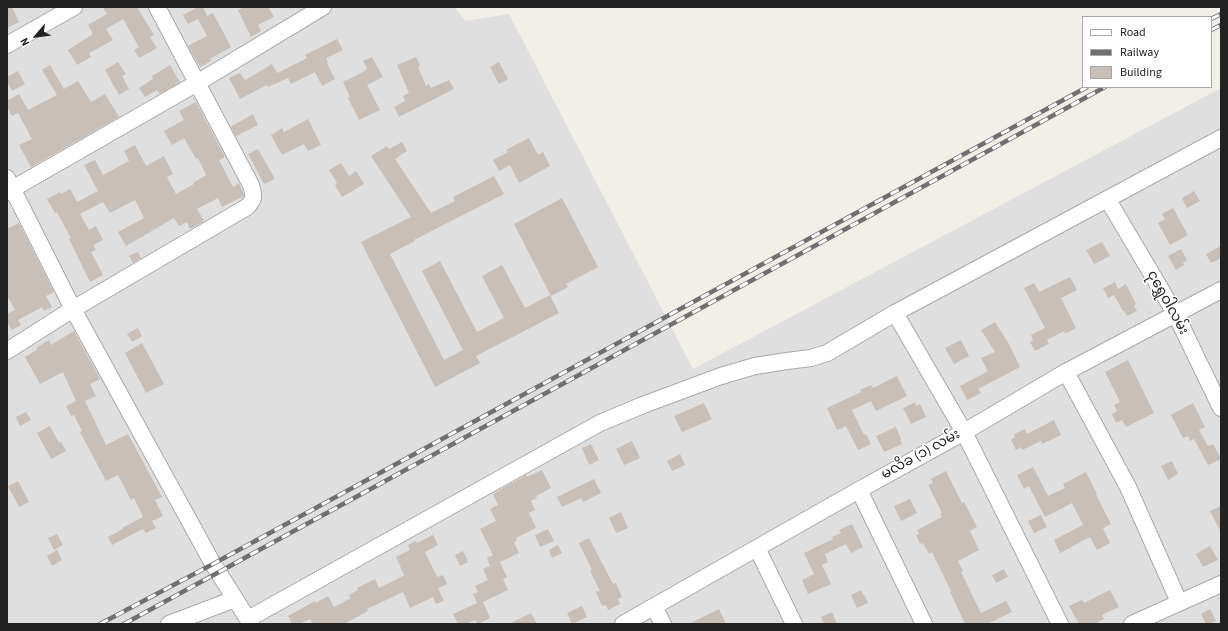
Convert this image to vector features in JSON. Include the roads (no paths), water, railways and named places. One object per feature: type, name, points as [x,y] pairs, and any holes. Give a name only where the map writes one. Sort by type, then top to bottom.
[{"type":"street","points":[[7,45],[74,7]]},
{"type":"street","points":[[7,351],[74,309],[247,207],[253,201],[254,196],[251,185],[157,7]]},
{"type":"street","points":[[323,7],[197,83],[9,186],[74,309],[213,564],[249,622],[600,423],[650,403],[742,370],[756,366],[811,358],[827,353],[895,313],[1221,138]]},
{"type":"street","name":"ငုရွှေဝါလမ်း","points":[[1108,200],[1176,314],[1221,408]]},
{"type":"street","name":"မလိခ (၁) လမ်း","points":[[623,624],[964,432],[1066,372],[1221,290]]},
{"type":"street","points":[[895,313],[964,432],[1060,624]]},
{"type":"street","points":[[1066,372],[1128,487],[1179,602]]},
{"type":"street","points":[[859,490],[924,624]]},
{"type":"street","points":[[757,548],[794,624]]},
{"type":"street","points":[[1132,624],[1221,584]]},
{"type":"street","points":[[169,624],[235,599]]},
{"type":"street","points":[[654,607],[662,624]]},
{"type":"railway","points":[[1212,18],[1221,14]]},
{"type":"railway","points":[[1212,30],[1221,25]]},
{"type":"railway","points":[[100,624],[213,564],[1085,88]]},
{"type":"railway","points":[[124,624],[1103,88]]}]
